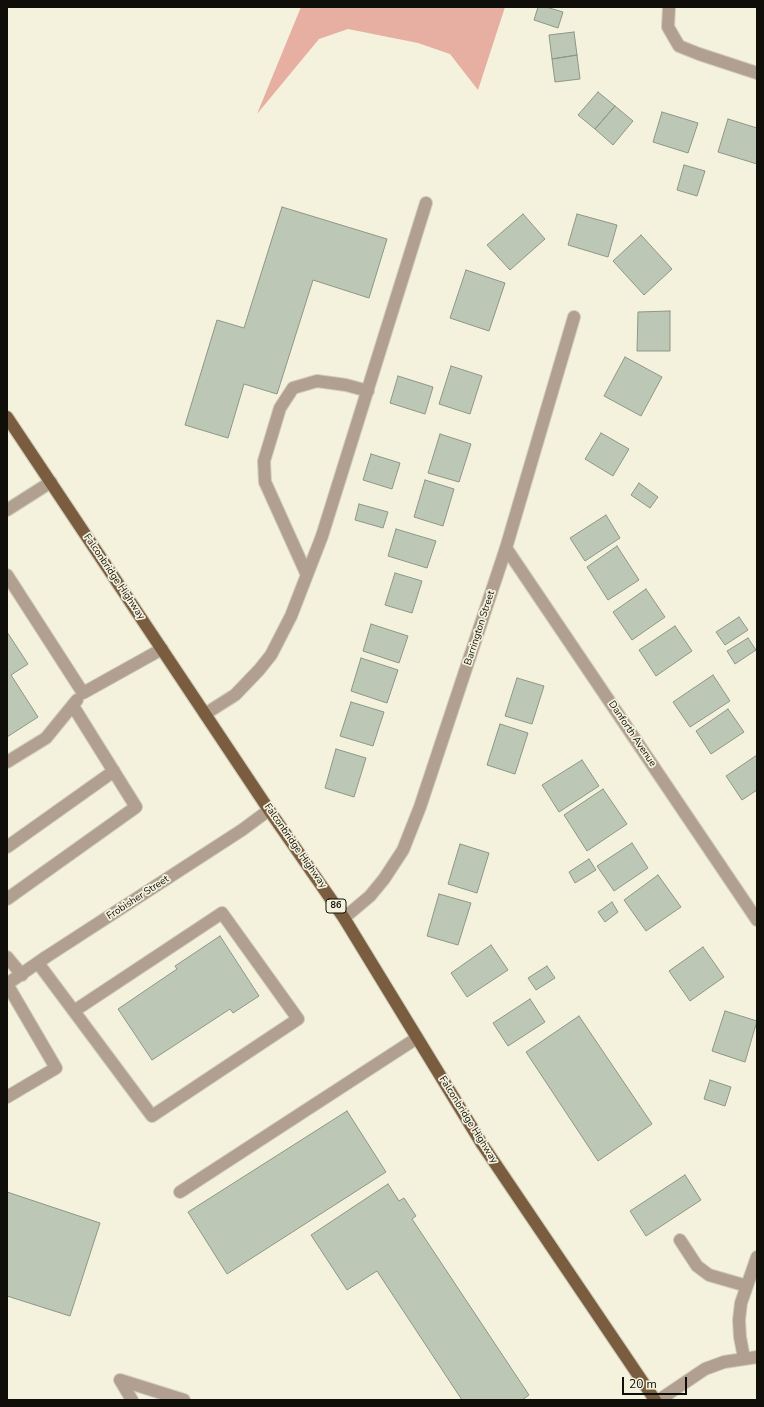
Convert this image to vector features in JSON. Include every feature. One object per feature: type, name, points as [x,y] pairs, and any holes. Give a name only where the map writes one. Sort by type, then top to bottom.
[{"type":"main road","name":"Falconbridge Highway","points":[[7,417],[269,810],[344,918],[482,1144],[655,1400]]},
{"type":"street","points":[[670,7],[668,27],[679,46],[757,73]]},
{"type":"street","points":[[205,714],[235,695],[259,670],[271,655],[290,616],[322,536],[426,204]]},
{"type":"street","name":"Barrington Street","points":[[344,918],[370,896],[384,879],[403,850],[420,806],[506,548],[574,317]]},
{"type":"street","points":[[307,575],[265,482],[264,461],[280,408],[293,388],[317,381],[346,385],[368,391]]},
{"type":"street","points":[[7,510],[51,482]]},
{"type":"street","name":"Danforth Avenue","points":[[506,548],[757,920]]},
{"type":"street","points":[[7,575],[83,693]]},
{"type":"street","points":[[7,762],[46,738],[83,693],[162,649]]},
{"type":"street","points":[[7,899],[136,807],[72,706]]},
{"type":"street","points":[[7,847],[114,771]]},
{"type":"street","name":"Frobisher Street","points":[[7,984],[242,830],[269,810]]},
{"type":"street","points":[[38,963],[152,1116],[298,1019],[222,913],[74,1011]]},
{"type":"street","points":[[7,957],[22,974]]},
{"type":"street","points":[[7,984],[56,1068],[7,1097]]},
{"type":"street","points":[[180,1192],[417,1038]]},
{"type":"street","points":[[680,1240],[698,1266],[709,1275],[747,1286]]},
{"type":"street","points":[[757,1257],[741,1303],[739,1320],[740,1337],[744,1358],[757,1366]]},
{"type":"street","points":[[659,1400],[704,1369],[724,1362],[757,1357]]},
{"type":"street","points":[[132,1400],[120,1380],[184,1400]]},
{"type":"shaded area","points":[[301,7],[505,7],[478,90],[450,54],[418,43],[348,29],[319,39],[257,114]]},
{"type":"building","points":[[538,7],[546,7],[563,12],[558,28],[534,20]]},
{"type":"building","points":[[574,32],[577,55],[552,59],[549,35]]},
{"type":"building","points":[[577,55],[580,79],[555,82],[552,59]]},
{"type":"building","points":[[598,92],[615,106],[595,129],[578,115]]},
{"type":"building","points":[[615,106],[633,121],[613,145],[595,129]]},
{"type":"building","points":[[662,112],[698,123],[688,153],[653,142]]},
{"type":"building","points":[[728,119],[757,128],[757,164],[718,152]]},
{"type":"building","points":[[684,165],[705,171],[697,196],[677,190]]},
{"type":"building","points":[[282,207],[387,239],[369,298],[313,280],[277,394],[244,384],[228,438],[185,425],[217,320],[244,328]]},
{"type":"building","points":[[523,214],[545,239],[510,270],[487,245]]},
{"type":"building","points":[[577,214],[617,225],[608,257],[568,245]]},
{"type":"building","points":[[641,235],[672,269],[644,295],[613,261]]},
{"type":"building","points":[[466,270],[505,283],[489,331],[450,318]]},
{"type":"building","points":[[670,311],[670,351],[637,351],[638,312]]},
{"type":"building","points":[[625,357],[662,377],[641,416],[604,396]]},
{"type":"building","points":[[451,366],[482,376],[470,414],[439,404]]},
{"type":"building","points":[[398,376],[433,387],[425,414],[390,403]]},
{"type":"building","points":[[601,433],[629,449],[613,476],[585,459]]},
{"type":"building","points":[[440,434],[471,444],[459,482],[428,473]]},
{"type":"building","points":[[371,454],[400,463],[392,489],[363,480]]},
{"type":"building","points":[[425,480],[454,489],[443,526],[414,517]]},
{"type":"building","points":[[639,483],[658,497],[650,508],[631,495]]},
{"type":"building","points":[[359,504],[388,512],[383,528],[355,520]]},
{"type":"building","points":[[606,515],[620,538],[585,561],[570,538]]},
{"type":"building","points":[[396,529],[436,541],[427,568],[388,556]]},
{"type":"building","points":[[617,546],[639,580],[608,600],[587,567]]},
{"type":"building","points":[[395,573],[422,581],[412,613],[385,605]]},
{"type":"building","points":[[646,589],[665,617],[632,640],[613,612]]},
{"type":"building","points":[[739,617],[748,630],[725,645],[716,632]]},
{"type":"building","points":[[371,624],[408,636],[399,663],[363,651]]},
{"type":"building","points":[[675,626],[692,651],[656,676],[639,650]]},
{"type":"building","points":[[7,632],[28,664],[11,675],[38,717],[7,737]]},
{"type":"building","points":[[748,638],[756,650],[735,664],[727,651]]},
{"type":"building","points":[[361,658],[398,670],[387,703],[351,691]]},
{"type":"building","points":[[713,675],[730,701],[690,727],[673,702]]},
{"type":"building","points":[[517,678],[544,686],[532,724],[505,716]]},
{"type":"building","points":[[351,702],[384,712],[373,746],[340,736]]},
{"type":"building","points":[[728,709],[744,732],[711,754],[696,731]]},
{"type":"building","points":[[500,724],[528,733],[515,774],[487,765]]},
{"type":"building","points":[[336,749],[366,758],[354,797],[325,788]]},
{"type":"building","points":[[757,755],[757,790],[742,800],[726,776]]},
{"type":"building","points":[[582,760],[599,786],[559,812],[542,785]]},
{"type":"building","points":[[603,789],[627,824],[587,851],[564,815]]},
{"type":"building","points":[[632,843],[648,868],[614,891],[597,866]]},
{"type":"building","points":[[460,844],[489,853],[477,893],[448,884]]},
{"type":"building","points":[[589,859],[596,870],[575,883],[569,872]]},
{"type":"building","points":[[658,875],[681,907],[646,931],[624,900]]},
{"type":"building","points":[[439,894],[471,903],[458,945],[427,936]]},
{"type":"building","points":[[612,902],[618,912],[605,922],[598,912]]},
{"type":"building","points":[[220,936],[259,996],[233,1013],[230,1009],[152,1060],[118,1009],[177,969],[175,966]]},
{"type":"building","points":[[491,945],[508,970],[467,997],[451,973]]},
{"type":"building","points":[[703,947],[724,977],[690,1001],[669,971]]},
{"type":"building","points":[[547,966],[555,978],[536,990],[528,978]]},
{"type":"building","points":[[530,999],[545,1022],[508,1046],[493,1023]]},
{"type":"building","points":[[725,1011],[757,1021],[745,1062],[712,1051]]},
{"type":"building","points":[[579,1016],[652,1124],[598,1161],[526,1052]]},
{"type":"building","points":[[710,1080],[731,1087],[725,1106],[704,1099]]},
{"type":"building","points":[[347,1111],[386,1172],[227,1274],[188,1212]]},
{"type":"building","points":[[685,1175],[701,1200],[646,1236],[630,1211]]},
{"type":"building","points":[[388,1184],[399,1201],[404,1198],[416,1216],[412,1219],[529,1395],[522,1400],[462,1400],[377,1271],[347,1290],[311,1235]]},
{"type":"building","points":[[7,1192],[100,1223],[70,1316],[7,1296]]}]
